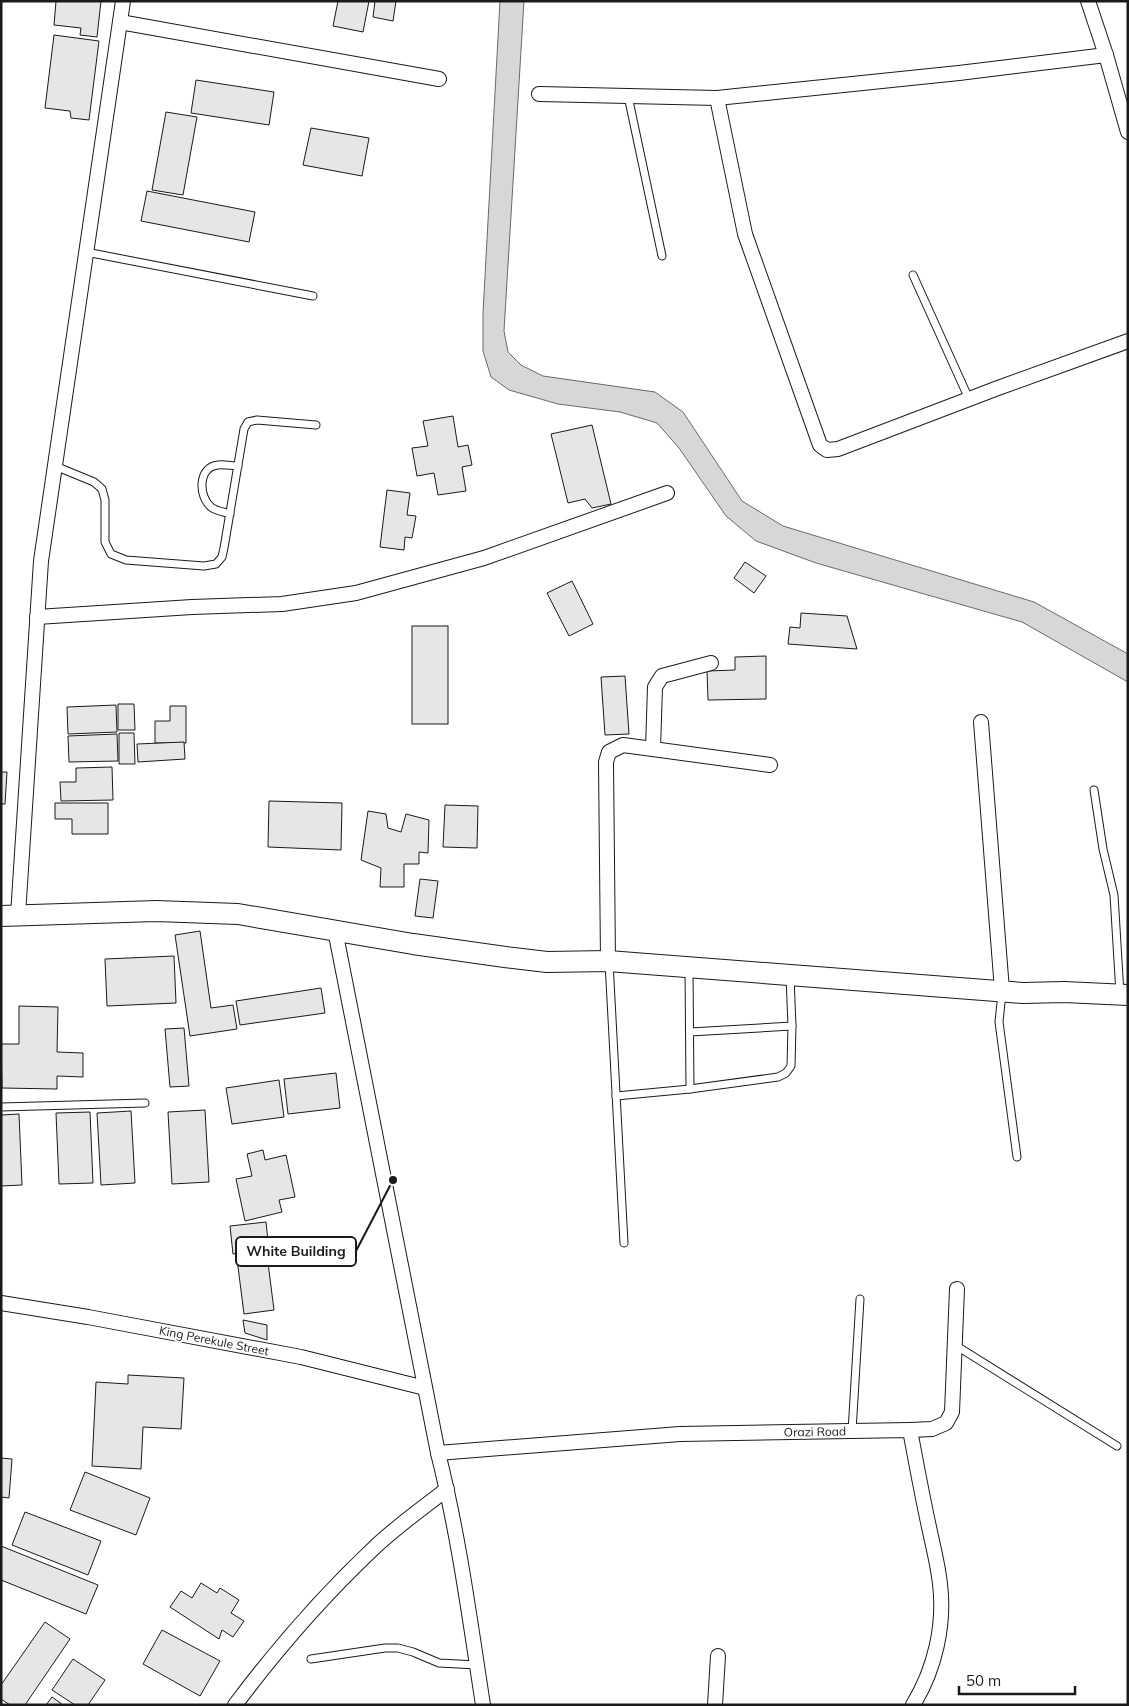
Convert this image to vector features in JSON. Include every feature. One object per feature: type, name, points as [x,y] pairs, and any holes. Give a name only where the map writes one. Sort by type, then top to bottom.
[{"type":"street","points":[[123,1],[41,561],[10,916],[156,911],[238,914],[413,944],[547,962],[608,961],[1023,993],[1064,992],[1124,995]]},
{"type":"street","points":[[1088,1],[1128,132]]},
{"type":"street","points":[[120,22],[439,79]]},
{"type":"street","points":[[539,94],[717,98],[959,74],[1106,55]]},
{"type":"street","points":[[717,98],[745,234],[820,445],[827,450],[838,448],[1128,341]]},
{"type":"street","points":[[37,617],[192,607],[282,604],[356,593],[484,558],[667,492]]},
{"type":"street","points":[[653,749],[656,687],[662,676],[711,663]]},
{"type":"street","points":[[981,722],[1002,990]]},
{"type":"street","points":[[608,961],[606,762],[609,752],[623,745],[770,765]]},
{"type":"street","points":[[335,930],[438,1453],[447,1489],[483,1705]]},
{"type":"street","points":[[955,1344],[957,1289]]},
{"type":"street","name":"King Perekule Street","points":[[1,1303],[88,1317],[301,1357],[425,1388]]},
{"type":"street","name":"Orazi Road","points":[[438,1453],[680,1434],[932,1429],[946,1423],[952,1412],[955,1344]]},
{"type":"street","points":[[910,1430],[940,1584],[942,1613],[938,1640],[928,1672],[913,1705]]},
{"type":"street","points":[[235,1705],[260,1672],[311,1614],[376,1546],[447,1489]]},
{"type":"street","points":[[715,1705],[718,1656]]},
{"type":"lane","points":[[628,96],[662,256]]},
{"type":"lane","points":[[86,252],[313,296]]},
{"type":"lane","points":[[912,275],[969,399]]},
{"type":"lane","points":[[54,466],[94,482],[102,489],[105,500],[105,542],[111,554],[126,560],[204,566],[216,564],[222,557],[244,429],[248,422],[257,420],[316,425]]},
{"type":"lane","points":[[230,514],[212,508],[203,492],[202,481],[206,471],[216,465],[238,466]]},
{"type":"lane","points":[[1094,790],[1103,849],[1114,895],[1124,995]]},
{"type":"lane","points":[[608,961],[624,1243]]},
{"type":"lane","points":[[689,967],[690,1089]]},
{"type":"lane","points":[[616,1096],[690,1089],[778,1077],[786,1073],[791,1066],[790,975]]},
{"type":"lane","points":[[1002,990],[999,1022],[1017,1157]]},
{"type":"lane","points":[[690,1032],[792,1026]]},
{"type":"lane","points":[[1,1107],[145,1103]]},
{"type":"lane","points":[[852,1431],[860,1299]]},
{"type":"lane","points":[[955,1344],[1118,1446]]},
{"type":"lane","points":[[311,1659],[386,1648],[406,1650],[439,1664],[477,1665]]},
{"type":"shaded area","points":[[500,1],[524,1],[504,331],[508,352],[521,365],[543,376],[655,392],[683,412],[742,501],[783,526],[1034,602],[1128,654],[1128,682],[1022,622],[816,563],[756,541],[726,516],[679,448],[657,423],[620,412],[558,404],[509,390],[491,377],[483,351],[483,313]]},
{"type":"building","points":[[56,1],[101,1],[97,37],[80,35],[81,28],[54,25]]},
{"type":"building","points":[[338,1],[369,1],[363,32],[333,26]]},
{"type":"building","points":[[375,1],[396,1],[393,21],[373,17]]},
{"type":"building","points":[[54,35],[99,41],[89,120],[71,118],[70,111],[45,108]]},
{"type":"building","points":[[196,80],[274,92],[269,125],[191,113]]},
{"type":"building","points":[[166,112],[197,117],[183,195],[152,190]]},
{"type":"building","points":[[311,128],[369,138],[362,176],[303,165]]},
{"type":"building","points":[[147,191],[255,212],[249,242],[141,221]]},
{"type":"building","points":[[453,416],[458,447],[468,445],[472,465],[462,467],[466,491],[438,495],[434,473],[417,476],[412,448],[428,446],[423,421]]},
{"type":"building","points":[[592,425],[611,504],[592,508],[585,499],[568,503],[551,434]]},
{"type":"building","points":[[387,490],[410,493],[407,515],[416,516],[412,538],[405,537],[404,550],[380,547]]},
{"type":"building","points":[[745,562],[766,576],[754,593],[734,578]]},
{"type":"building","points":[[572,581],[593,624],[569,636],[547,593]]},
{"type":"building","points":[[801,613],[847,616],[857,649],[788,644],[790,627],[800,628]]},
{"type":"building","points":[[412,626],[448,626],[448,724],[412,724]]},
{"type":"building","points":[[766,656],[766,699],[708,700],[707,671],[735,670],[735,657]]},
{"type":"building","points":[[625,676],[629,734],[605,735],[601,677]]},
{"type":"building","points":[[118,704],[134,704],[135,730],[118,730]]},
{"type":"building","points":[[116,705],[117,732],[68,734],[67,707]]},
{"type":"building","points":[[170,706],[186,706],[186,743],[155,743],[155,721],[170,721]]},
{"type":"building","points":[[119,733],[134,733],[135,764],[119,764]]},
{"type":"building","points":[[117,734],[118,761],[69,762],[68,736]]},
{"type":"building","points":[[184,742],[185,759],[138,762],[137,744]]},
{"type":"building","points":[[112,767],[113,800],[61,801],[60,782],[76,782],[76,768]]},
{"type":"building","points":[[1,772],[7,772],[5,804],[1,804]]},
{"type":"building","points":[[269,801],[342,803],[341,850],[268,847]]},
{"type":"building","points":[[55,803],[108,803],[108,834],[72,834],[72,819],[55,819]]},
{"type":"building","points":[[445,805],[478,806],[477,848],[443,847]]},
{"type":"building","points":[[368,811],[386,814],[388,828],[401,832],[406,814],[429,820],[428,853],[419,852],[419,864],[404,864],[404,887],[380,887],[381,868],[361,860]]},
{"type":"building","points":[[420,879],[438,881],[433,918],[415,916]]},
{"type":"building","points":[[200,931],[211,1008],[233,1005],[237,1029],[190,1036],[175,935]]},
{"type":"building","points":[[174,956],[176,1003],[107,1006],[105,959]]},
{"type":"building","points":[[321,988],[325,1013],[240,1025],[236,1001]]},
{"type":"building","points":[[19,1006],[58,1007],[57,1052],[83,1053],[83,1077],[57,1076],[57,1089],[2,1088],[1,1044],[19,1044]]},
{"type":"building","points":[[184,1028],[189,1086],[170,1087],[165,1029]]},
{"type":"building","points":[[336,1073],[340,1108],[288,1114],[284,1079]]},
{"type":"building","points":[[279,1080],[284,1117],[232,1124],[226,1088]]},
{"type":"building","points":[[205,1110],[209,1182],[172,1184],[168,1112]]},
{"type":"building","points":[[131,1111],[135,1183],[101,1185],[97,1113]]},
{"type":"building","points":[[90,1112],[93,1183],[59,1184],[56,1113]]},
{"type":"building","points":[[19,1114],[22,1185],[1,1186],[1,1115]]},
{"type":"building","points":[[263,1150],[265,1160],[286,1155],[295,1197],[279,1200],[282,1212],[245,1221],[236,1179],[252,1176],[247,1154]]},
{"type":"building","points":[[266,1222],[269,1250],[233,1254],[230,1226]]},
{"type":"building","points":[[267,1255],[274,1310],[244,1314],[237,1259]]},
{"type":"building","points":[[243,1320],[267,1325],[267,1340],[245,1333]]},
{"type":"building","points":[[128,1375],[184,1378],[181,1429],[143,1427],[141,1469],[92,1466],[96,1382],[128,1384]]},
{"type":"building","points":[[1,1458],[12,1459],[9,1498],[1,1497]]},
{"type":"building","points":[[85,1472],[150,1498],[136,1535],[70,1510]]},
{"type":"building","points":[[25,1512],[101,1541],[88,1575],[12,1545]]},
{"type":"building","points":[[1,1546],[98,1585],[86,1614],[1,1580]]},
{"type":"building","points":[[201,1583],[217,1593],[220,1588],[239,1600],[231,1613],[244,1621],[233,1637],[222,1630],[219,1639],[170,1607],[181,1591],[192,1598]]},
{"type":"building","points":[[45,1622],[70,1639],[25,1705],[10,1705],[1,1699],[1,1685]]},
{"type":"building","points":[[162,1630],[220,1661],[200,1696],[143,1664]]},
{"type":"building","points":[[73,1659],[105,1680],[88,1705],[75,1705],[52,1690]]},
{"type":"building","points":[[52,1697],[63,1705],[46,1705]]},
{"type":"place","name":"White Building","points":[[393,1180]]}]
